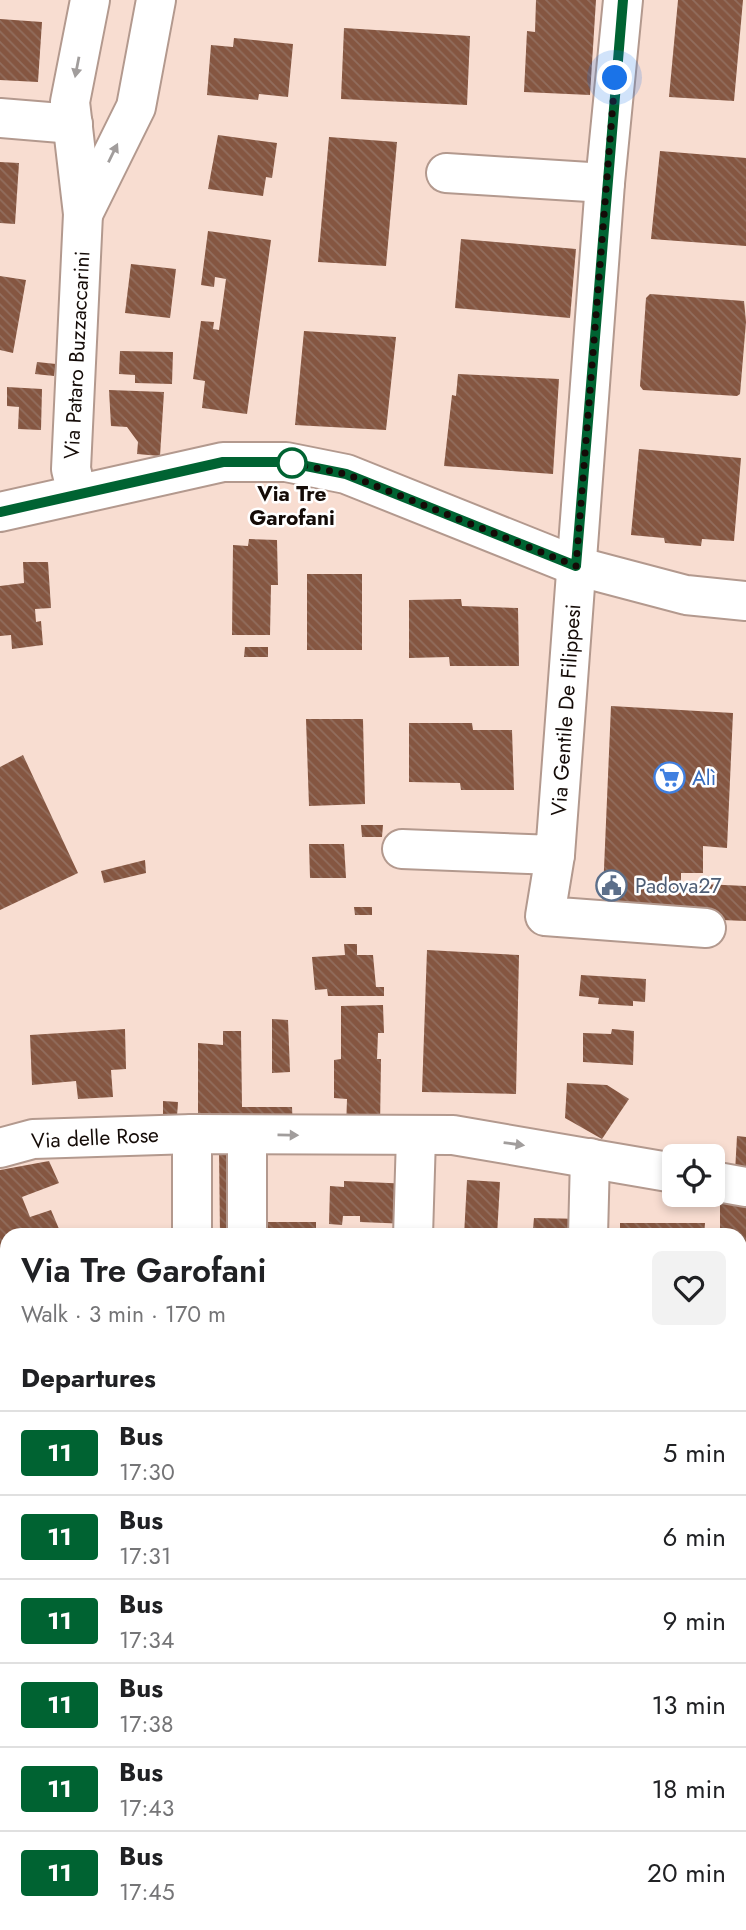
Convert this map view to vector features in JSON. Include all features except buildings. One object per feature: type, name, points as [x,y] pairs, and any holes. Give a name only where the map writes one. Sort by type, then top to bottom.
[{"type":"street","name":"Via Pataro Buzzaccarini","points":[[77,494],[71,469],[83,214],[70,102],[90,0]]},
{"type":"street","name":"Via Pataro Buzzaccarini","points":[[83,214],[136,107],[156,0]]},
{"type":"street","name":"Via Gentile De Filippesi","points":[[623,0],[606,183],[555,855],[545,916],[706,928]]},
{"type":"street","points":[[0,118],[73,124]]},
{"type":"street","points":[[446,173],[606,183]]},
{"type":"street","points":[[0,512],[223,462],[286,462],[346,474],[576,566],[686,595],[746,601]]},
{"type":"street","points":[[402,849],[555,855]]},
{"type":"street","points":[[192,1134],[192,1228]]},
{"type":"street","name":"Via delle Rose","points":[[0,1148],[33,1139],[192,1134],[416,1137],[453,1135],[662,1172]]},
{"type":"street","points":[[247,1135],[247,1228]]},
{"type":"street","points":[[413,1228],[416,1137]]},
{"type":"street","points":[[589,1228],[590,1157]]},
{"type":"street","points":[[725,1183],[746,1187]]},
{"type":"bus line","name":"11","points":[[0,512],[223,462],[286,462],[346,474],[500,533],[576,566],[623,0]]},
{"type":"place","name":"Via Tre Garofani","points":[[292,463]]},
{"type":"place","name":"Alì","points":[[669,778]]},
{"type":"place","name":"Padova27","points":[[612,886]]},
{"type":"route","points":[[292,463],[286,462],[346,474],[500,533],[576,566],[615,78]]}]
